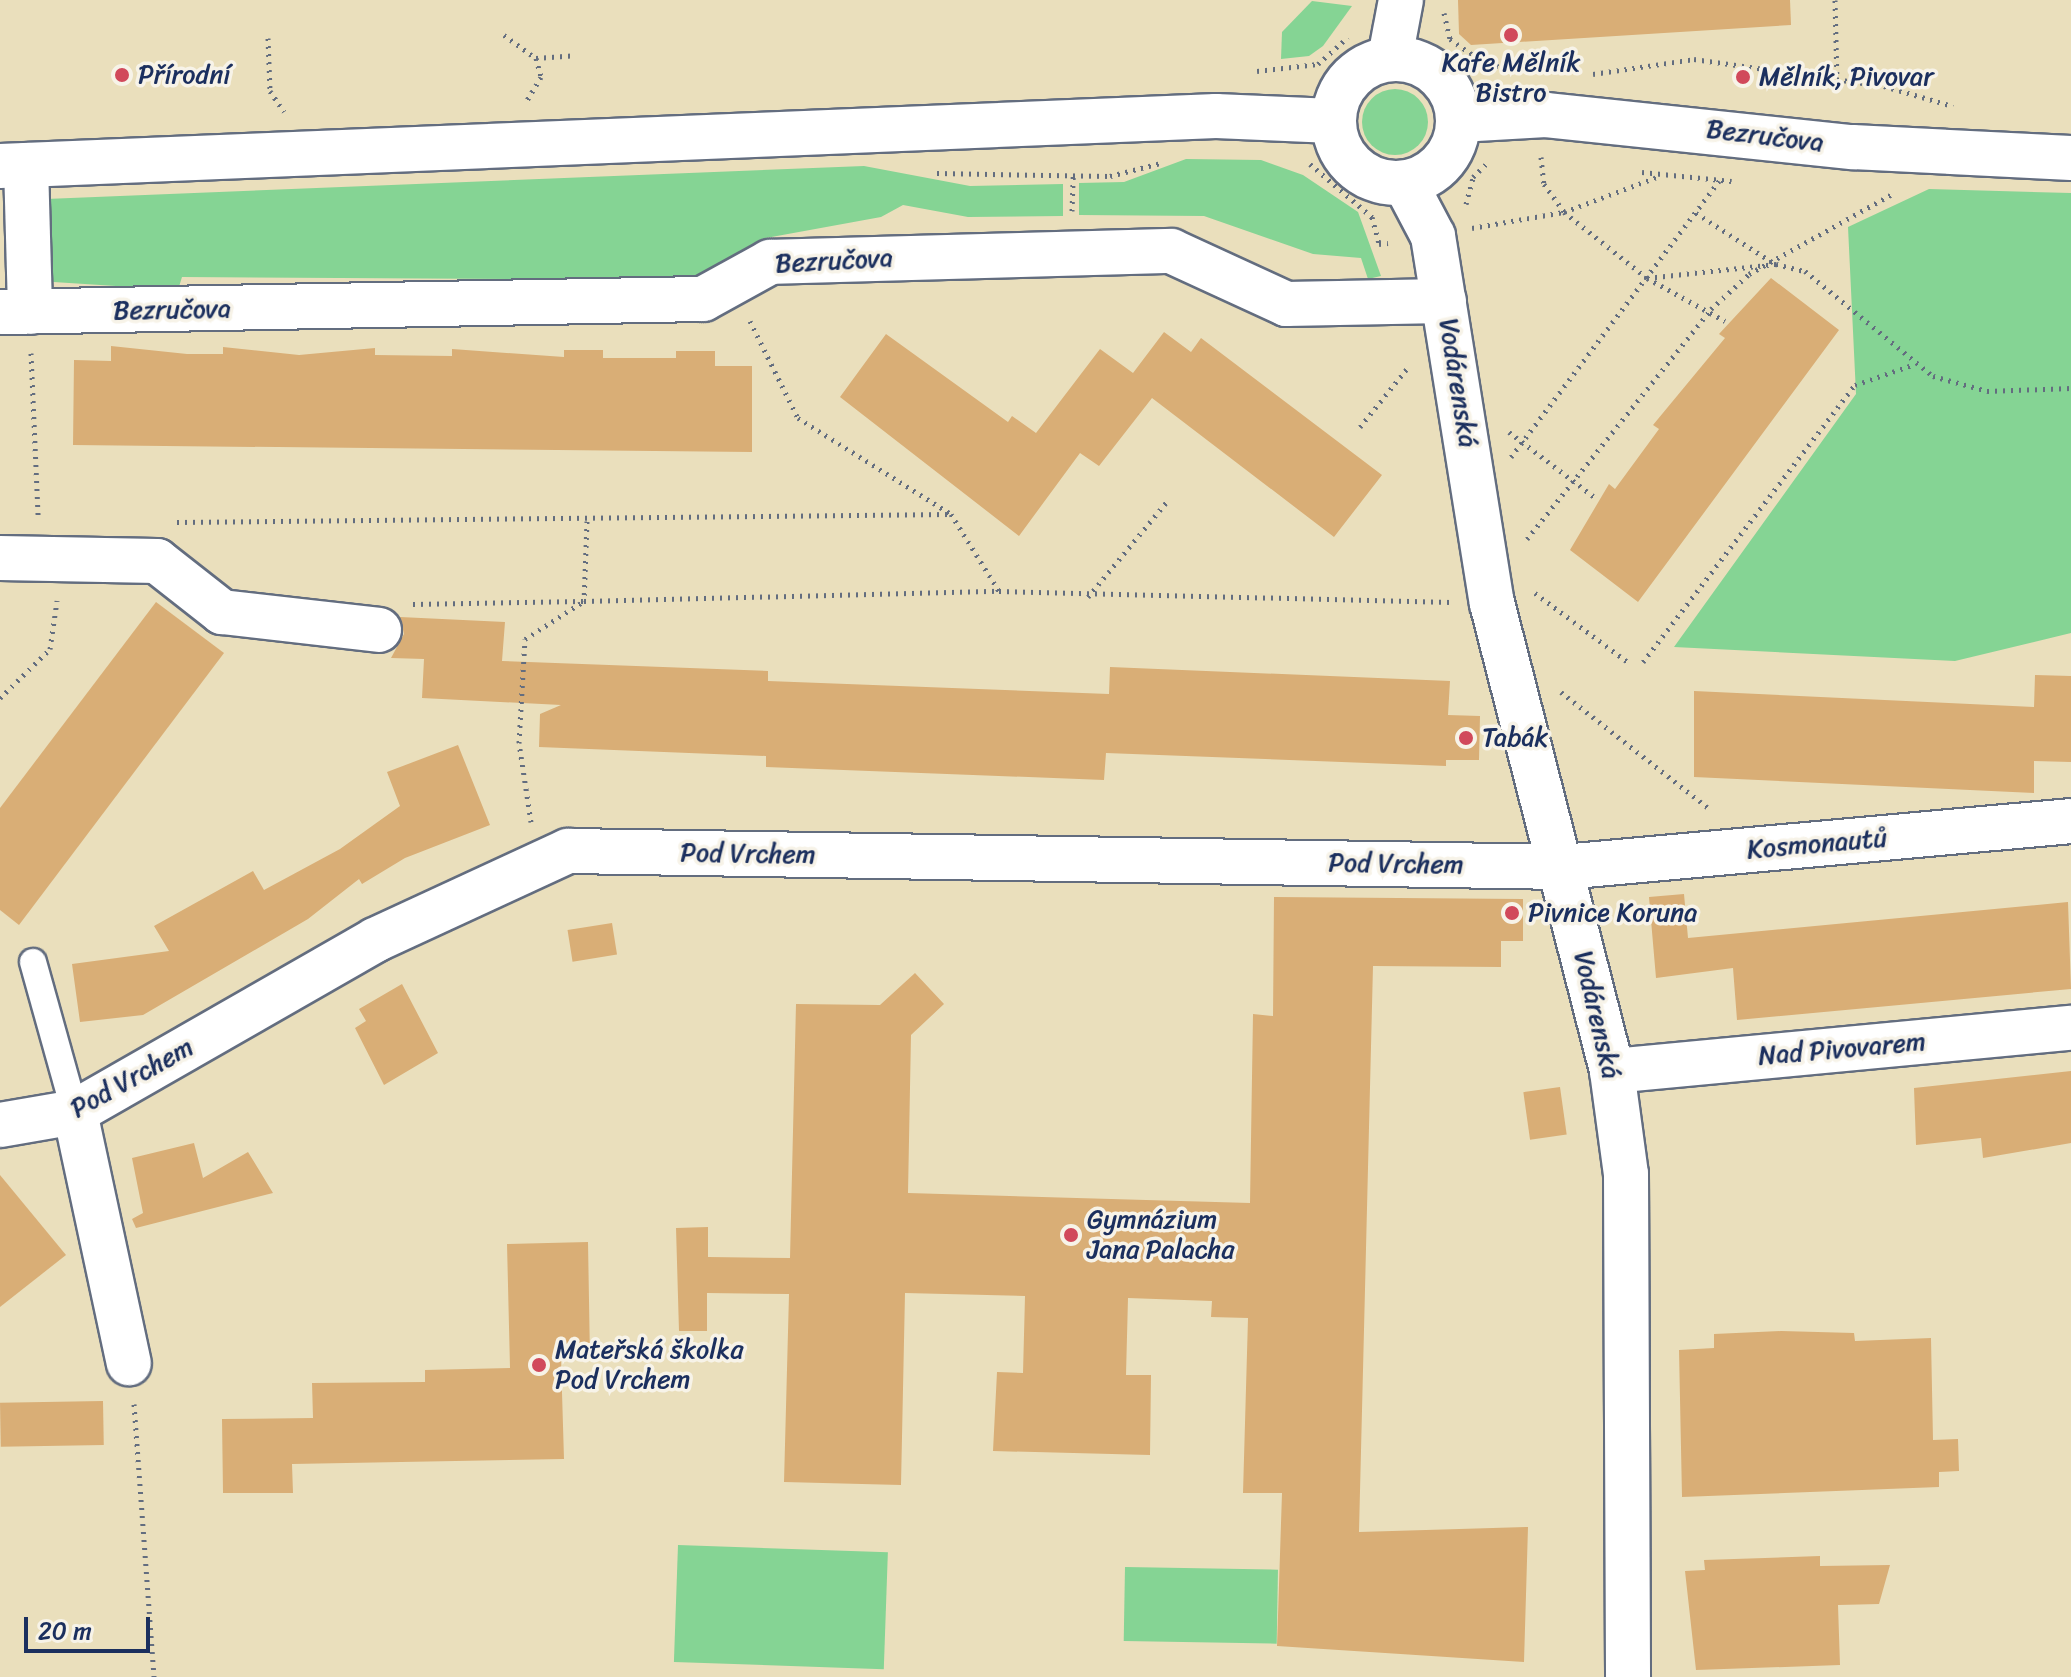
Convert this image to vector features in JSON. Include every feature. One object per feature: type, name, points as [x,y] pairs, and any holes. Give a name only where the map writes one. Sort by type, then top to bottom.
[{"type":"street","points":[[1390,58],[1401,0]]},
{"type":"street","points":[[1390,58],[1430,68],[1445,82],[1459,120],[1439,166],[1405,183],[1374,180],[1349,163],[1333,121],[1349,78],[1390,58]]},
{"type":"street","name":"Bezručova","points":[[1459,120],[1546,115],[1853,147],[2071,158]]},
{"type":"street","points":[[15,312],[13,165],[1200,116],[1333,121]]},
{"type":"street","name":"Vodárenská","points":[[1405,183],[1433,236],[1477,502],[1612,1071],[1626,1174],[1628,1677]]},
{"type":"street","name":"Bezručova","points":[[15,312],[703,299],[730,280],[770,262],[1171,251],[1286,304],[1444,301]]},
{"type":"street","points":[[0,558],[59,540],[157,561],[222,612],[368,628]]},
{"type":"street","name":"Kosmonautů","points":[[1563,867],[2071,821]]},
{"type":"street","name":"Pod Vrchem","points":[[0,1125],[75,1112],[375,940],[568,851],[1563,867]]},
{"type":"street","name":"Nad Pivovarem","points":[[1612,1071],[2071,1028]]},
{"type":"street","points":[[75,1112],[129,1363]]},
{"type":"lane","points":[[33,962],[75,1112]]},
{"type":"path","points":[[1441,0],[1450,39],[1481,61],[1533,77]]},
{"type":"path","points":[[1835,0],[1837,82]]},
{"type":"path","points":[[1242,73],[1318,64],[1354,27]]},
{"type":"path","points":[[504,35],[536,58],[575,55]]},
{"type":"path","points":[[268,38],[270,91],[291,117]]},
{"type":"path","points":[[515,110],[537,90],[536,58]]},
{"type":"path","points":[[1576,76],[1694,59],[1837,82],[1970,111]]},
{"type":"path","points":[[1540,144],[1544,184],[1564,212],[1647,278],[1711,309],[1725,321]]},
{"type":"path","points":[[1477,502],[1719,181],[1660,176],[1564,212],[1464,230],[1473,177],[1501,152]]},
{"type":"path","points":[[1299,160],[1372,217],[1379,244],[1405,240]]},
{"type":"path","points":[[1494,576],[1711,309],[1749,274],[1776,264],[1835,222],[1901,190]]},
{"type":"path","points":[[1696,212],[1776,264],[1805,271],[1915,364],[1987,391],[2071,388]]},
{"type":"path","points":[[1647,278],[1776,264]]},
{"type":"path","points":[[730,280],[798,418],[951,514],[999,591]]},
{"type":"path","points":[[15,312],[38,523]]},
{"type":"path","points":[[1360,427],[1420,353]]},
{"type":"path","points":[[1643,662],[1855,385],[1915,364]]},
{"type":"path","points":[[1460,395],[1597,499]]},
{"type":"path","points":[[1088,598],[1169,499]]},
{"type":"path","points":[[164,522],[587,521],[951,514]]},
{"type":"path","points":[[584,601],[587,521]]},
{"type":"path","points":[[0,698],[50,649],[59,540],[38,523],[25,522]]},
{"type":"path","points":[[368,628],[381,605],[999,591],[1088,598],[1494,576],[1628,662]]},
{"type":"path","points":[[533,831],[519,743],[525,639],[584,601]]},
{"type":"path","points":[[1548,682],[1760,849]]},
{"type":"path","points":[[129,1363],[154,1677]]},
{"type":"green space","points":[[1312,1],[1352,6],[1323,46],[1309,56],[1281,59],[1282,32]]},
{"type":"green space","points":[[1395,89],[1418,99],[1428,122],[1418,145],[1395,155],[1372,145],[1362,122],[1372,99]]},
{"type":"green space","points":[[1186,159],[1261,160],[1303,175],[1358,212],[1381,276],[1368,279],[1361,258],[1313,254],[1204,216],[1079,215],[1079,183],[1124,182]]},
{"type":"green space","points":[[864,166],[970,186],[1063,184],[1063,216],[968,217],[903,205],[881,217],[766,238],[695,280],[182,277],[178,290],[38,281],[46,199]]},
{"type":"green space","points":[[1929,189],[2071,193],[2071,633],[1955,661],[1674,647],[1856,394],[1848,227]]},
{"type":"green space","points":[[678,1545],[888,1552],[884,1669],[674,1662]]},
{"type":"green space","points":[[1125,1567],[1278,1570],[1277,1644],[1124,1641]]},
{"type":"building","points":[[1458,0],[1790,0],[1791,25],[1471,45],[1459,34]]},
{"type":"building","points":[[1771,278],[1839,330],[1638,602],[1570,550],[1609,484],[1615,489],[1659,429],[1653,425],[1725,338],[1719,334]]},
{"type":"building","points":[[1164,332],[1191,352],[1201,338],[1382,475],[1334,537],[1152,398],[1099,466],[1080,453],[1019,536],[840,397],[886,334],[1008,422],[1012,416],[1036,433],[1100,349],[1133,373]]},
{"type":"building","points":[[111,346],[187,354],[223,354],[223,347],[299,355],[375,348],[375,355],[452,356],[452,349],[564,357],[564,350],[603,350],[603,358],[676,358],[676,351],[715,351],[715,366],[752,366],[752,452],[73,445],[74,360],[111,361]]},
{"type":"building","points":[[156,602],[224,653],[19,925],[0,910],[0,808]]},
{"type":"building","points":[[400,617],[505,622],[502,661],[768,671],[768,681],[1109,694],[1110,667],[1450,681],[1448,715],[1480,716],[1479,760],[1446,760],[1446,766],[1106,753],[1104,780],[766,767],[766,756],[539,747],[540,714],[561,705],[422,698],[424,659],[391,658],[404,634]]},
{"type":"building","points":[[2035,675],[2071,676],[2071,762],[2034,761],[2034,793],[1694,777],[1694,691],[2034,707]]},
{"type":"building","points":[[458,745],[490,825],[405,858],[362,884],[359,879],[308,919],[143,1015],[80,1022],[72,964],[169,951],[154,926],[253,871],[264,890],[340,849],[400,806],[387,772]]},
{"type":"building","points":[[1684,894],[1688,938],[2068,902],[2071,989],[1737,1020],[1733,968],[1656,978],[1649,897]]},
{"type":"building","name":"Gymnázium Jana Palacha","points":[[1274,897],[1523,899],[1523,941],[1501,941],[1501,967],[1373,966],[1359,1532],[1528,1527],[1524,1662],[1277,1646],[1282,1493],[1243,1493],[1248,1318],[1211,1317],[1212,1301],[1128,1298],[1126,1375],[1151,1375],[1150,1455],[993,1451],[997,1372],[1023,1373],[1025,1296],[905,1293],[901,1485],[784,1482],[789,1294],[707,1293],[707,1331],[679,1331],[676,1228],[708,1227],[708,1257],[790,1258],[796,1004],[880,1005],[915,973],[944,1004],[911,1035],[908,1193],[1250,1203],[1253,1014],[1273,1016]]},
{"type":"building","points":[[612,923],[617,955],[573,962],[568,930]]},
{"type":"building","points":[[402,984],[438,1053],[384,1085],[355,1028],[366,1021],[359,1009]]},
{"type":"building","points":[[2071,1071],[2071,1143],[1983,1158],[1981,1138],[1916,1145],[1914,1088]]},
{"type":"building","points":[[1560,1087],[1567,1135],[1530,1140],[1523,1092]]},
{"type":"building","points":[[194,1143],[203,1178],[248,1152],[273,1193],[136,1228],[132,1219],[143,1213],[132,1158]]},
{"type":"building","points":[[0,1175],[66,1255],[0,1307]]},
{"type":"building","name":"Mateřská školka Pod Vrchem","points":[[588,1242],[590,1358],[561,1359],[564,1459],[292,1464],[293,1493],[223,1493],[222,1419],[313,1418],[312,1383],[425,1382],[425,1370],[510,1368],[507,1244]]},
{"type":"building","points":[[1781,1331],[1854,1333],[1855,1341],[1931,1338],[1933,1440],[1958,1439],[1959,1471],[1939,1472],[1939,1487],[1682,1497],[1679,1350],[1714,1348],[1714,1334]]},
{"type":"building","points":[[103,1401],[104,1445],[1,1447],[0,1403]]},
{"type":"building","points":[[1820,1556],[1820,1566],[1890,1565],[1879,1604],[1838,1605],[1840,1665],[1696,1670],[1685,1571],[1705,1570],[1704,1560]]},
{"type":"place","name":"Kafe Mělník Bistro","points":[[1511,35]]},
{"type":"place","name":"Přírodní","points":[[122,75]]},
{"type":"place","name":"Mělník, Pivovar","points":[[1743,77]]},
{"type":"place","name":"Tabák","points":[[1466,738]]},
{"type":"place","name":"Pivnice Koruna","points":[[1512,913]]},
{"type":"place","name":"Gymnázium Jana Palacha","points":[[1071,1235]]},
{"type":"place","name":"Mateřská školka Pod Vrchem","points":[[539,1365]]}]
